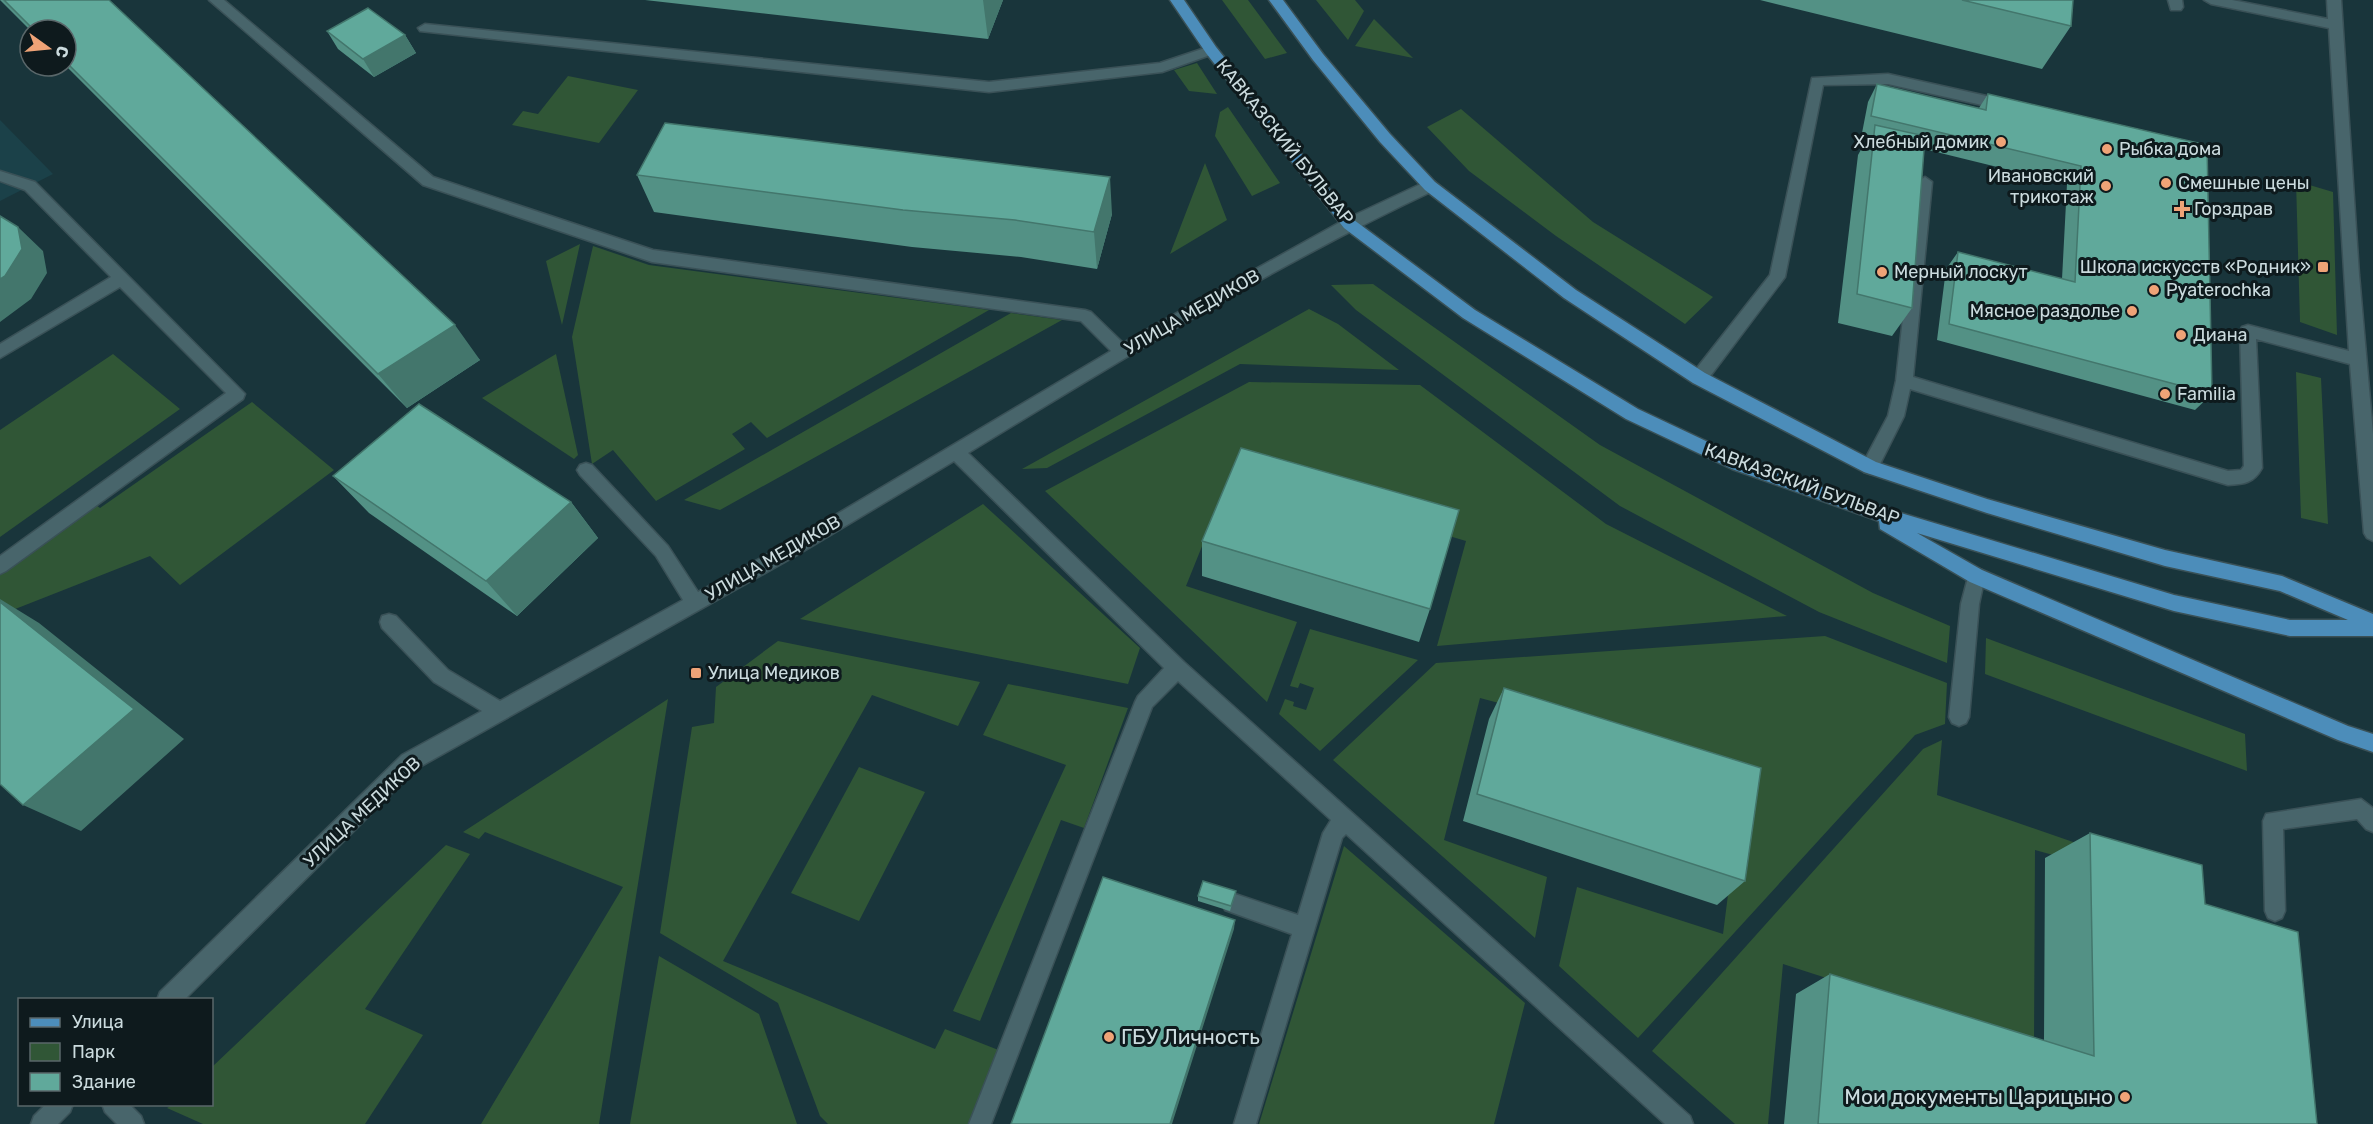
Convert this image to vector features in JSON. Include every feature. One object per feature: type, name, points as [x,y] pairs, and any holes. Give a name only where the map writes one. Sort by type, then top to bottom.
[{"type":"main road","name":"КАВКАЗСКИЙ БУЛЬВАР","points":[[1177,0],[1211,50],[1349,224],[1468,314],[1632,414],[1738,464],[1859,508],[2174,603],[2290,628],[2373,628]]},
{"type":"main road","points":[[1276,0],[1385,138],[1430,186],[1570,294],[1699,378],[1870,467],[1988,506],[2154,555],[2282,585],[2373,622]]},
{"type":"main road","points":[[1859,508],[1976,576],[2345,734],[2373,743]]},
{"type":"street","points":[[216,0],[428,181],[652,256],[1085,316],[1122,352]]},
{"type":"street","points":[[2211,0],[2335,25]]},
{"type":"street","points":[[2334,0],[2358,360],[2369,443],[2373,533]]},
{"type":"street","points":[[425,28],[989,87],[1162,67],[1211,50]]},
{"type":"street","points":[[1699,378],[1777,278],[1817,81],[1888,79],[1991,102]]},
{"type":"street","points":[[0,176],[30,186],[237,394],[0,566]]},
{"type":"street","points":[[1870,467],[1896,416],[1904,381],[1925,182]]},
{"type":"street","name":"УЛИЦА МЕДИКОВ","points":[[169,998],[409,762],[499,711],[617,649],[791,550],[1122,352],[1349,224],[1430,186]]},
{"type":"street","points":[[0,351],[122,278]]},
{"type":"street","points":[[1904,381],[2228,478],[2245,477],[2253,468],[2248,331],[2358,360]]},
{"type":"street","points":[[956,452],[1177,668],[1682,1124]]},
{"type":"street","points":[[586,470],[662,551],[695,603]]},
{"type":"street","points":[[1959,717],[1970,604],[1976,576]]},
{"type":"street","points":[[389,622],[441,676],[499,711]]},
{"type":"street","points":[[980,1124],[1145,702],[1177,668]]},
{"type":"street","points":[[2275,911],[2273,821],[2361,809],[2373,822]]},
{"type":"street","points":[[1245,1124],[1334,833],[1344,821]]},
{"type":"street","points":[[1232,903],[1305,928]]},
{"type":"street","points":[[42,1124],[60,1106]]},
{"type":"street","points":[[115,1106],[133,1124]]},
{"type":"shaded area","points":[[0,120],[53,174],[0,201]]},
{"type":"green space","points":[[1222,0],[1248,0],[1287,53],[1265,59]]},
{"type":"green space","points":[[1316,0],[1355,0],[1364,11],[1348,40]]},
{"type":"green space","points":[[1374,19],[1413,58],[1355,46]]},
{"type":"green space","points":[[1197,63],[1217,94],[1189,91],[1174,70]]},
{"type":"green space","points":[[568,76],[638,90],[599,143],[512,125],[523,111],[538,114]]},
{"type":"green space","points":[[1228,107],[1280,183],[1252,196],[1215,136],[1220,112]]},
{"type":"green space","points":[[1461,109],[1593,222],[1713,297],[1685,324],[1556,236],[1469,171],[1427,127]]},
{"type":"green space","points":[[1205,163],[1227,220],[1170,254]]},
{"type":"green space","points":[[2296,181],[2333,192],[2337,335],[2300,322]]},
{"type":"green space","points":[[580,244],[562,325],[546,261]]},
{"type":"green space","points":[[593,246],[649,265],[989,310],[767,438],[751,422],[732,434],[745,449],[656,501],[613,450],[592,464],[572,337]]},
{"type":"green space","points":[[1373,284],[1600,445],[1873,593],[1950,626],[1947,663],[1819,612],[1620,506],[1356,310],[1331,285]]},
{"type":"green space","points":[[1309,309],[1338,324],[1399,370],[1240,364],[1047,468],[1022,469]]},
{"type":"green space","points":[[1011,313],[1062,320],[720,510],[684,500]]},
{"type":"green space","points":[[113,354],[180,409],[0,537],[0,430]]},
{"type":"green space","points":[[556,354],[578,455],[574,459],[482,398]]},
{"type":"green space","points":[[2296,372],[2321,378],[2328,524],[2301,518]]},
{"type":"green space","points":[[1249,382],[1420,385],[1606,524],[1787,616],[1437,646],[1466,541],[1232,472],[1186,586],[1297,622],[1267,702],[1045,491]]},
{"type":"green space","points":[[252,402],[334,470],[180,585],[150,556],[0,615],[0,575],[96,505],[100,508]]},
{"type":"green space","points":[[983,504],[1140,648],[1128,684],[800,619]]},
{"type":"green space","points":[[1310,629],[1418,660],[1320,751],[1279,714],[1285,699],[1294,702],[1293,706],[1306,710],[1314,688],[1300,683],[1298,688],[1290,686]]},
{"type":"green space","points":[[1825,636],[1947,683],[1945,724],[1915,735],[1638,1038],[1559,966],[1577,887],[1723,934],[1744,769],[1480,698],[1444,840],[1547,877],[1535,938],[1333,760],[1436,663]]},
{"type":"green space","points":[[1986,638],[2245,734],[2247,771],[1985,674]]},
{"type":"green space","points":[[778,641],[980,682],[958,726],[872,695],[723,961],[935,1049],[945,1029],[1001,1051],[972,1124],[828,1124],[820,1116],[778,1003],[660,933],[692,727],[714,723],[716,687]]},
{"type":"green space","points":[[1008,684],[1128,708],[1084,828],[1061,820],[980,1021],[953,1011],[1066,765],[983,735]]},
{"type":"green space","points":[[668,699],[599,1124],[481,1124],[623,887],[485,832],[479,839],[463,832]]},
{"type":"green space","points":[[1942,740],[1937,795],[2099,851],[2100,868],[2035,850],[2034,1045],[1783,964],[1768,1124],[1735,1124],[1652,1051],[1923,749]]},
{"type":"green space","points":[[859,767],[925,792],[859,921],[791,893]]},
{"type":"green space","points":[[446,845],[470,854],[365,1009],[423,1035],[365,1124],[203,1124],[167,1108],[170,1106],[213,1106],[213,1066]]},
{"type":"green space","points":[[1344,846],[1525,1003],[1494,1124],[1259,1124]]},
{"type":"green space","points":[[659,956],[759,1014],[797,1124],[630,1124]]},
{"type":"building","points":[[4,0],[109,0],[455,325],[378,374],[78,74],[78,18],[22,18]]},
{"type":"building","points":[[1962,0],[2073,0],[2071,26]]},
{"type":"building","points":[[368,8],[405,35],[363,59],[327,31]]},
{"type":"building","points":[[1877,84],[1986,110],[1988,94],[2207,145],[2212,394],[1949,324],[1958,252],[2075,282],[2081,166],[1871,116]]},
{"type":"building","points":[[665,123],[1110,177],[1094,232],[1015,220],[903,210],[637,175]]},
{"type":"building","points":[[1875,125],[1925,136],[1912,308],[1857,294]]},
{"type":"building","points":[[0,216],[18,227],[22,249],[5,276],[0,279]]},
{"type":"building","points":[[419,404],[571,502],[486,581],[333,476]]},
{"type":"building","points":[[1241,448],[1459,510],[1430,609],[1202,541]]},
{"type":"building","points":[[0,602],[134,709],[23,805],[0,784]]},
{"type":"building","points":[[1504,688],[1761,768],[1745,881],[1477,794]]},
{"type":"building","points":[[2090,833],[2202,865],[2205,904],[2298,932],[2317,1124],[1818,1124],[1830,974],[2094,1056]]},
{"type":"building","points":[[1103,877],[1235,920],[1170,1124],[1011,1124]]},
{"type":"building","points":[[1203,881],[1236,891],[1231,906],[1198,896]]},
{"type":"place","name":"Хлебный домик","points":[[2001,142]]},
{"type":"place","name":"Рыбка дома","points":[[2107,149]]},
{"type":"place","name":"Смешные цены","points":[[2166,183]]},
{"type":"place","name":"Ивановский трикотаж","points":[[2106,186]]},
{"type":"place","name":"Горздрав","points":[[2182,209]]},
{"type":"place","name":"Школа искусств «Родник»","points":[[2323,267]]},
{"type":"place","name":"Мерный лоскут","points":[[1882,272]]},
{"type":"place","name":"Pyaterochka","points":[[2154,290]]},
{"type":"place","name":"Мясное раздолье","points":[[2132,311]]},
{"type":"place","name":"Диана","points":[[2181,335]]},
{"type":"place","name":"Familia","points":[[2165,394]]},
{"type":"place","name":"Улица Медиков","points":[[696,673]]},
{"type":"place","name":"ГБУ Личность","points":[[1109,1037]]},
{"type":"place","name":"Мои документы Царицыно","points":[[2125,1097]]}]
